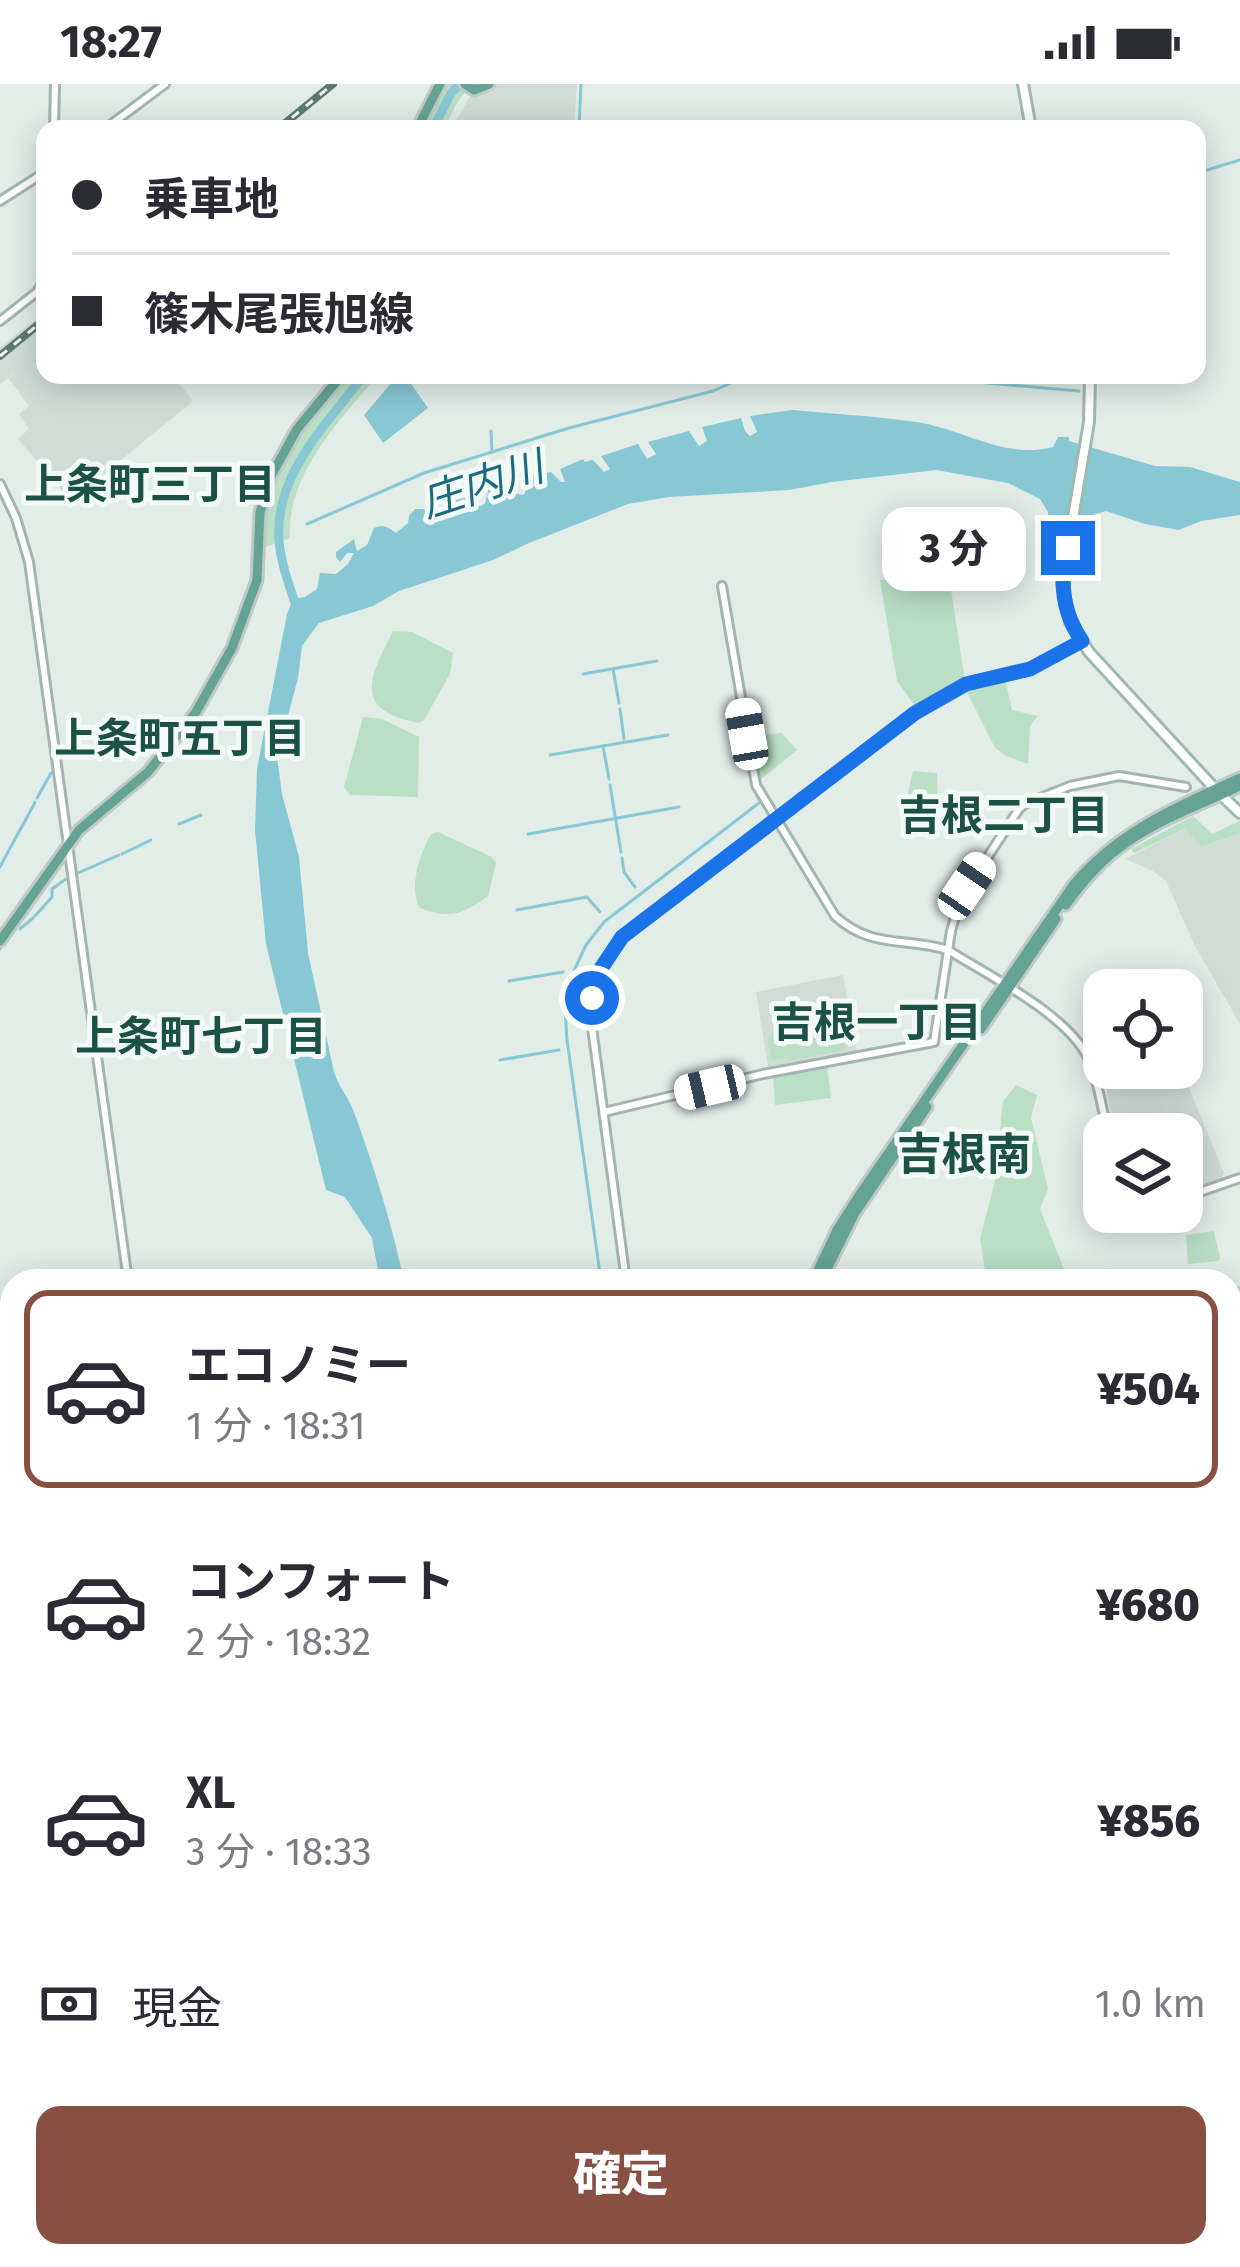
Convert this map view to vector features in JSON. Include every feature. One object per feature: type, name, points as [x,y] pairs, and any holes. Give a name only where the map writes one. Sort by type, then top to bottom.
[{"type":"main road","points":[[422,120],[440,84]]},
{"type":"main road","points":[[468,86],[474,90],[489,84]]},
{"type":"main road","points":[[1023,84],[1029,120]]},
{"type":"main road","points":[[0,941],[88,820],[148,772],[208,692],[232,648],[257,580],[259,517],[267,485],[297,429],[334,384]]},
{"type":"main road","points":[[1090,384],[1089,422],[1062,584],[1070,622],[1082,641],[1240,813]]},
{"type":"main road","points":[[822,1269],[849,1211],[1074,884],[1105,851],[1141,825],[1240,782]]},
{"type":"street","points":[[54,120],[55,84]]},
{"type":"street","points":[[117,120],[165,84]]},
{"type":"street","points":[[0,201],[36,178]]},
{"type":"street","points":[[0,321],[36,293]]},
{"type":"street","points":[[0,484],[29,562],[126,1269]]},
{"type":"street","points":[[722,586],[756,785],[835,916],[871,938],[948,950],[1061,1023],[1090,1061],[1103,1113]]},
{"type":"street","points":[[625,1269],[591,1012],[594,984],[622,937],[938,698],[966,684],[1030,669],[1082,641]]},
{"type":"street","points":[[604,1112],[764,1074],[934,1042],[954,915],[967,886],[1025,804],[1070,785],[1119,776],[1186,787]]},
{"type":"street","points":[[1203,1191],[1240,1178]]},
{"type":"shaded area","points":[[496,84],[577,84],[575,120],[456,120],[469,98]]},
{"type":"shaded area","points":[[36,319],[36,384],[179,384],[193,401],[71,501],[18,439],[29,429],[19,414],[29,406],[9,379],[15,373],[0,384],[0,347]]},
{"type":"shaded area","points":[[1184,829],[1203,847],[1240,833],[1240,1024],[1194,944],[1166,881],[1125,859]]},
{"type":"shaded area","points":[[843,975],[857,1051],[768,1067],[756,992]]},
{"type":"shaded area","points":[[1106,1089],[1190,1089],[1199,1113],[1110,1113]]},
{"type":"shaded area","points":[[1203,1122],[1224,1173],[1203,1187]]},
{"type":"green space","points":[[443,84],[476,84],[449,120],[425,120]]},
{"type":"green space","points":[[338,384],[370,384],[306,471],[291,515],[290,538],[262,548],[267,492],[300,430]]},
{"type":"green space","points":[[946,575],[965,681],[915,706],[897,681],[880,580]]},
{"type":"green space","points":[[393,631],[412,632],[453,653],[450,674],[419,723],[397,717],[375,700],[373,676]]},
{"type":"green space","points":[[1005,679],[1012,710],[1038,716],[1030,726],[1028,764],[995,748],[966,690]]},
{"type":"green space","points":[[363,717],[382,719],[419,737],[418,797],[350,795],[344,787]]},
{"type":"green space","points":[[782,733],[797,750],[757,778],[750,739]]},
{"type":"green space","points":[[913,771],[937,773],[938,833],[901,827]]},
{"type":"green space","points":[[1193,816],[1212,834],[1240,821],[1240,833],[1202,847],[1184,829],[1134,853],[1131,849]]},
{"type":"green space","points":[[438,832],[496,863],[488,896],[455,913],[420,908],[417,900],[420,861],[431,834]]},
{"type":"green space","points":[[837,1020],[845,1050],[772,1061],[768,1038],[773,1031]]},
{"type":"green space","points":[[827,1065],[831,1098],[775,1105],[773,1075]]},
{"type":"green space","points":[[1016,1085],[1037,1095],[1031,1118],[1048,1189],[1040,1209],[1064,1269],[985,1269],[980,1238],[995,1182],[1003,1101]]},
{"type":"green space","points":[[1214,1231],[1220,1259],[1188,1264],[1186,1235]]},
{"type":"water","points":[[390,384],[411,384],[428,408],[383,443],[364,415]]},
{"type":"water","points":[[793,410],[916,422],[1018,449],[1053,447],[1058,437],[1069,437],[1069,441],[1155,466],[1190,467],[1240,482],[1240,515],[1179,530],[1106,511],[1053,527],[1040,499],[1008,483],[936,470],[789,490],[669,497],[628,504],[493,560],[319,623],[302,646],[277,757],[299,857],[308,953],[334,1072],[369,1156],[401,1269],[378,1269],[372,1238],[345,1197],[326,1190],[266,944],[255,830],[257,769],[293,599],[317,589],[320,573],[336,574],[354,553],[347,553],[340,562],[336,552],[354,539],[357,551],[367,545],[377,527],[396,533],[415,509],[435,517],[445,514],[451,501],[465,498],[481,506],[489,487],[502,483],[524,495],[531,475],[551,472],[565,482],[560,469],[583,459],[593,460],[604,472],[610,469],[601,456],[638,444],[647,459],[656,454],[648,442],[689,431],[699,446],[707,441],[702,427],[741,418],[750,436],[757,432],[750,416]]},
{"type":"waterway","points":[[438,120],[460,84]]},
{"type":"waterway","points":[[579,120],[581,84]]},
{"type":"waterway","points":[[1206,170],[1240,160]]},
{"type":"waterway","points":[[296,606],[279,541],[285,494],[306,451],[357,384]]},
{"type":"waterway","name":"庄内川","points":[[307,524],[424,473],[728,384]]},
{"type":"waterway","points":[[999,384],[1079,391]]},
{"type":"waterway","name":"庄内川","points":[[491,431],[492,452]]},
{"type":"waterway","points":[[583,674],[657,661]]},
{"type":"waterway","points":[[613,669],[619,703]]},
{"type":"waterway","points":[[620,709],[624,739]]},
{"type":"waterway","points":[[550,755],[668,735]]},
{"type":"waterway","points":[[75,753],[167,740]]},
{"type":"waterway","points":[[603,746],[609,779]]},
{"type":"waterway","points":[[61,755],[72,753]]},
{"type":"waterway","points":[[37,798],[51,773]]},
{"type":"waterway","points":[[610,785],[621,852]]},
{"type":"waterway","points":[[33,806],[35,802]]},
{"type":"waterway","points":[[599,1269],[567,1040],[565,1009],[571,977],[586,945],[604,922],[759,803]]},
{"type":"waterway","points":[[528,834],[679,807]]},
{"type":"waterway","points":[[9,850],[32,808]]},
{"type":"waterway","points":[[179,824],[201,815]]},
{"type":"waterway","points":[[122,854],[151,840]]},
{"type":"waterway","points":[[0,867],[8,852]]},
{"type":"waterway","points":[[78,873],[119,855]]},
{"type":"waterway","points":[[622,858],[624,872],[635,887]]},
{"type":"waterway","points":[[35,916],[52,897],[52,889],[66,879]]},
{"type":"waterway","points":[[517,910],[587,897],[600,912]]},
{"type":"waterway","points":[[20,929],[33,918]]},
{"type":"waterway","points":[[0,949],[1,945]]},
{"type":"waterway","points":[[509,981],[563,972]]},
{"type":"waterway","points":[[500,1060],[559,1050]]},
{"type":"railway","points":[[289,120],[333,84]]},
{"type":"railway","points":[[0,356],[36,326]]},
{"type":"district","name":"上条町三丁目","points":[[150,484]]},
{"type":"district","name":"上条町五丁目","points":[[180,738]]},
{"type":"district","name":"吉根二丁目","points":[[1004,815]]},
{"type":"district","name":"吉根一丁目","points":[[877,1022]]},
{"type":"district","name":"上条町七丁目","points":[[201,1036]]},
{"type":"district","name":"吉根南","points":[[964,1154]]},
{"type":"route","points":[[592,998],[600,970],[622,937],[915,713],[966,684],[1030,669],[1082,641],[1070,622],[1064,598],[1068,548]]}]
